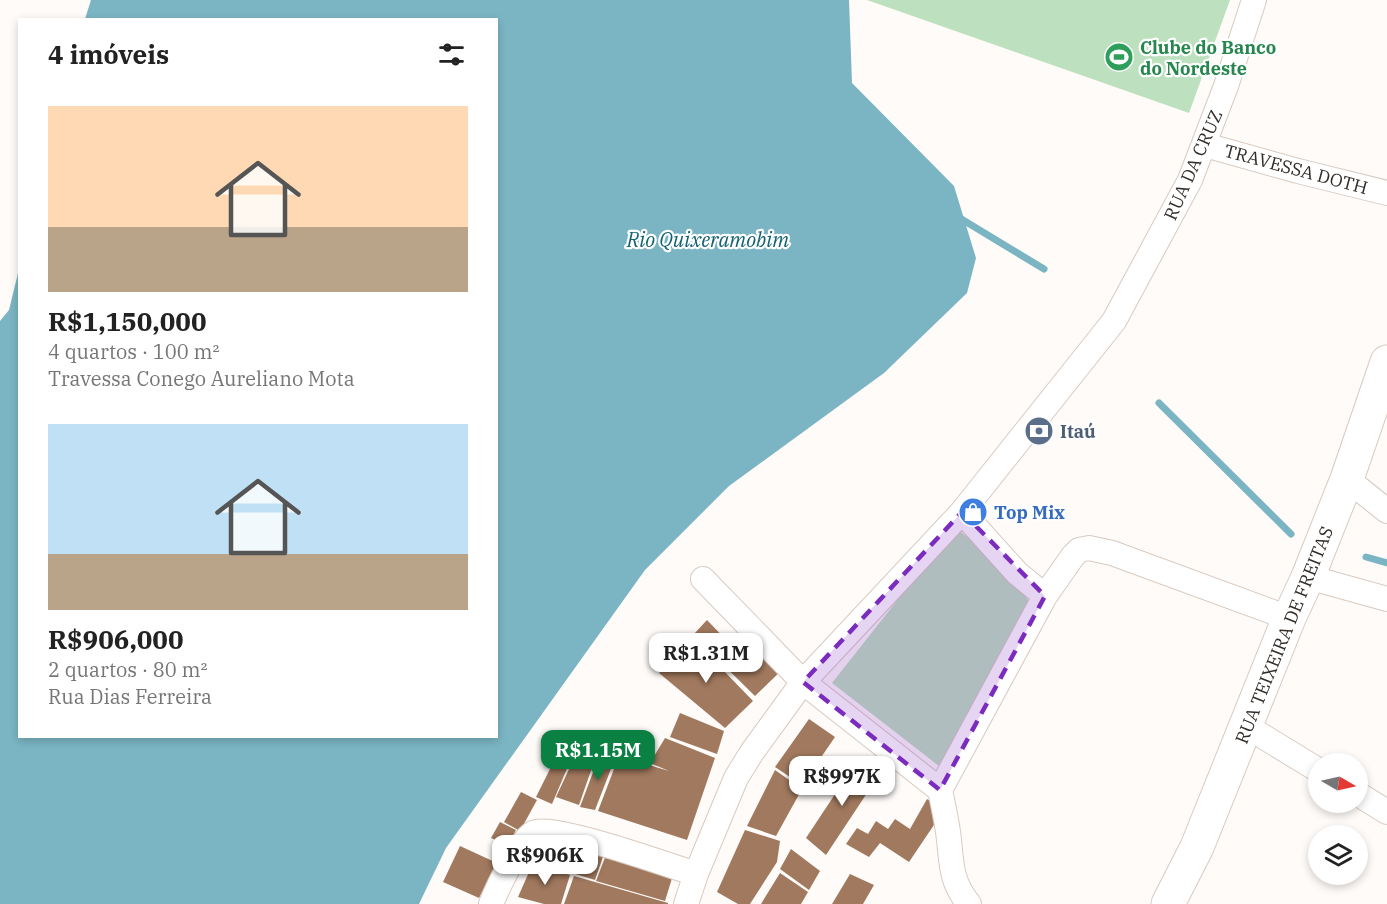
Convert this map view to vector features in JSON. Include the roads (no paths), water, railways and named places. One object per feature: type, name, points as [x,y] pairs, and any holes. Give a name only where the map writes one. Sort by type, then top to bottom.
[{"type":"street","name":"RUA DA CRUZ","points":[[686,904],[736,778],[803,682],[962,512],[1114,321],[1175,210],[1205,145],[1254,0]]},
{"type":"street","name":"TRAVESSA DOTH","points":[[1205,145],[1387,193]]},
{"type":"street","name":"RUA TEIXEIRA DE FREITAS","points":[[1168,904],[1197,847],[1289,618],[1308,577],[1347,479],[1387,362]]},
{"type":"street","points":[[1347,479],[1387,511]]},
{"type":"street","points":[[962,512],[1017,573],[1045,596]]},
{"type":"street","points":[[969,904],[955,882],[949,860],[948,833],[940,790],[1045,596],[1079,550],[1089,548],[1112,553],[1289,618]]},
{"type":"street","points":[[1308,577],[1387,599]]},
{"type":"street","points":[[703,579],[803,682],[940,790]]},
{"type":"street","points":[[1246,726],[1308,764]]},
{"type":"street","points":[[1368,800],[1387,812]]},
{"type":"street","points":[[491,904],[522,844],[532,833],[544,831],[576,837],[696,874]]},
{"type":"water","name":"Rio Quixeramobim","points":[[91,0],[849,0],[852,83],[954,186],[976,258],[967,293],[884,373],[729,486],[645,570],[446,848],[419,904],[0,904],[0,321],[9,310],[18,273],[18,738],[498,738],[498,18],[85,18]]},
{"type":"waterway","points":[[958,217],[1044,269]]},
{"type":"waterway","points":[[1159,403],[1291,534]]},
{"type":"waterway","points":[[1366,557],[1387,563]]},
{"type":"place","name":"Clube do Banco do Nordeste","points":[[1119,57]]},
{"type":"place","name":"Itaú","points":[[1039,431]]},
{"type":"place","name":"Top Mix","points":[[973,512]]}]
